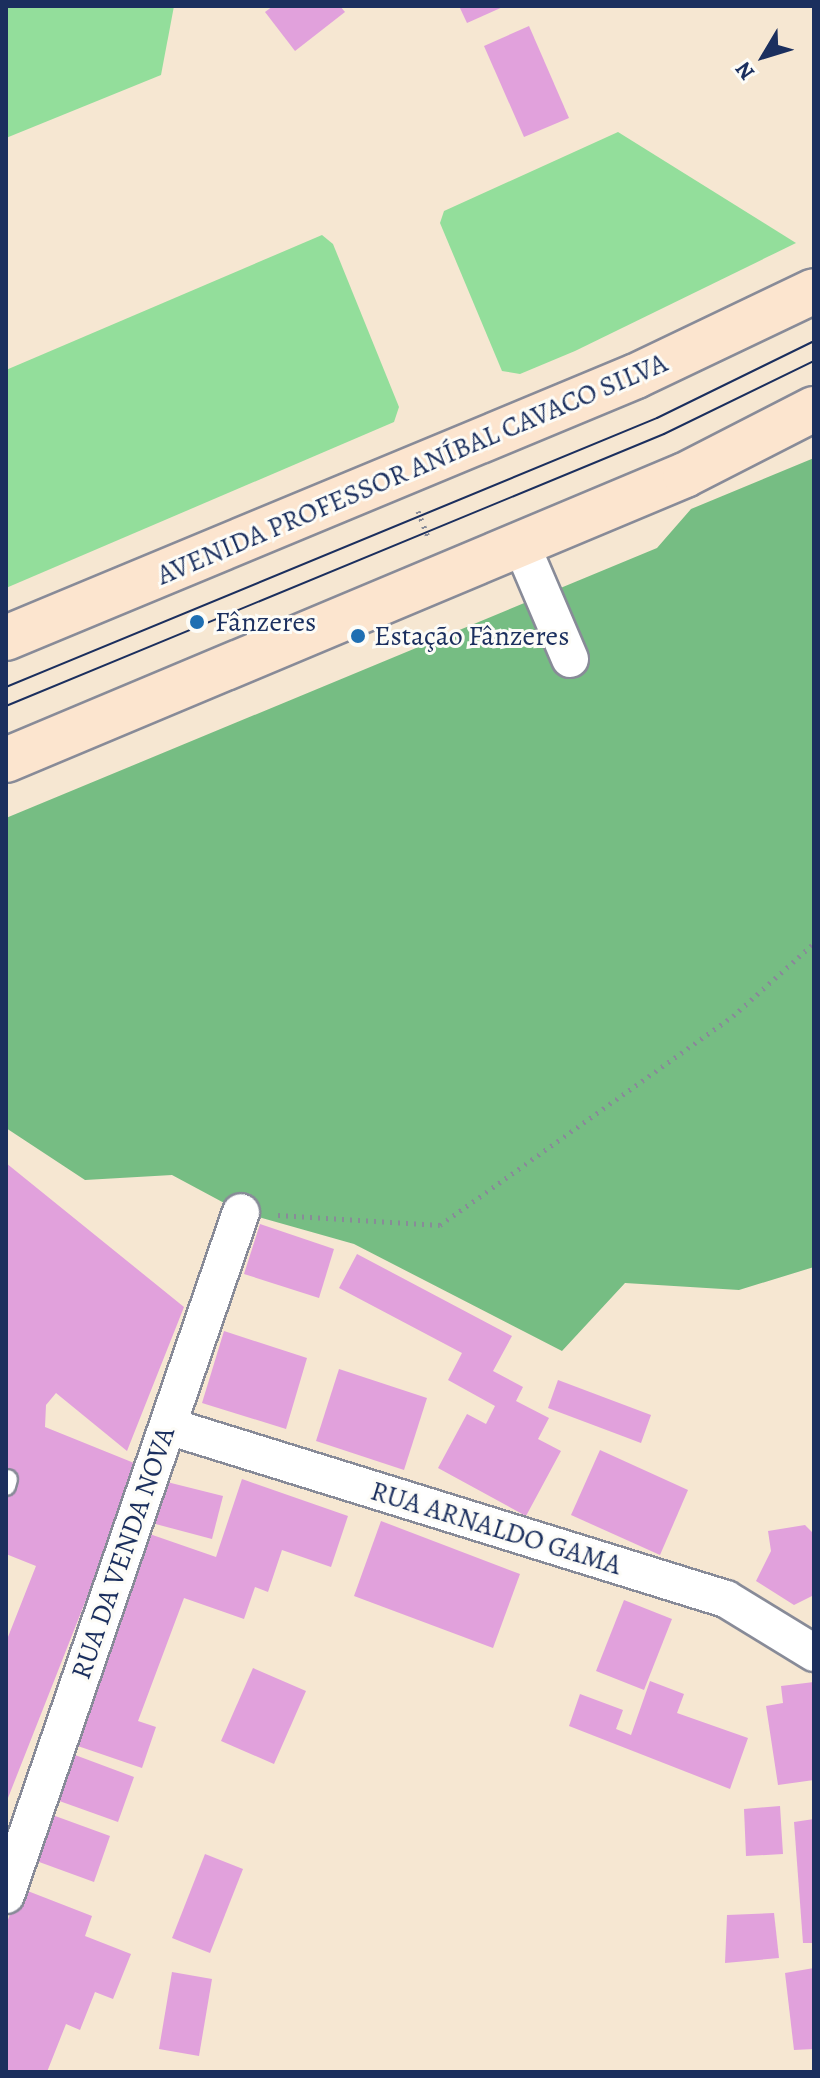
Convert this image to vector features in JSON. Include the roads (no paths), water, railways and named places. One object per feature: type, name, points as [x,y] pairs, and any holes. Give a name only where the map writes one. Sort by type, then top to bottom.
[{"type":"main road","name":"AVENIDA PROFESSOR ANÍBAL CAVACO SILVA","points":[[6,638],[636,376],[814,291]]},
{"type":"main road","points":[[6,760],[685,475],[814,409]]},
{"type":"street","points":[[521,544],[570,659]]},
{"type":"street","name":"RUA DA VENDA NOVA","points":[[6,1895],[13,1852],[168,1426],[241,1212]]},
{"type":"street","name":"RUA ARNALDO GAMA","points":[[168,1426],[726,1599],[814,1653]]},
{"type":"tram line","points":[[6,687],[657,418],[814,341]]},
{"type":"tram line","points":[[6,706],[664,434],[814,361]]},
{"type":"place","name":"Fânzeres","points":[[197,622]]},
{"type":"place","name":"Estação Fânzeres","points":[[358,636]]}]
